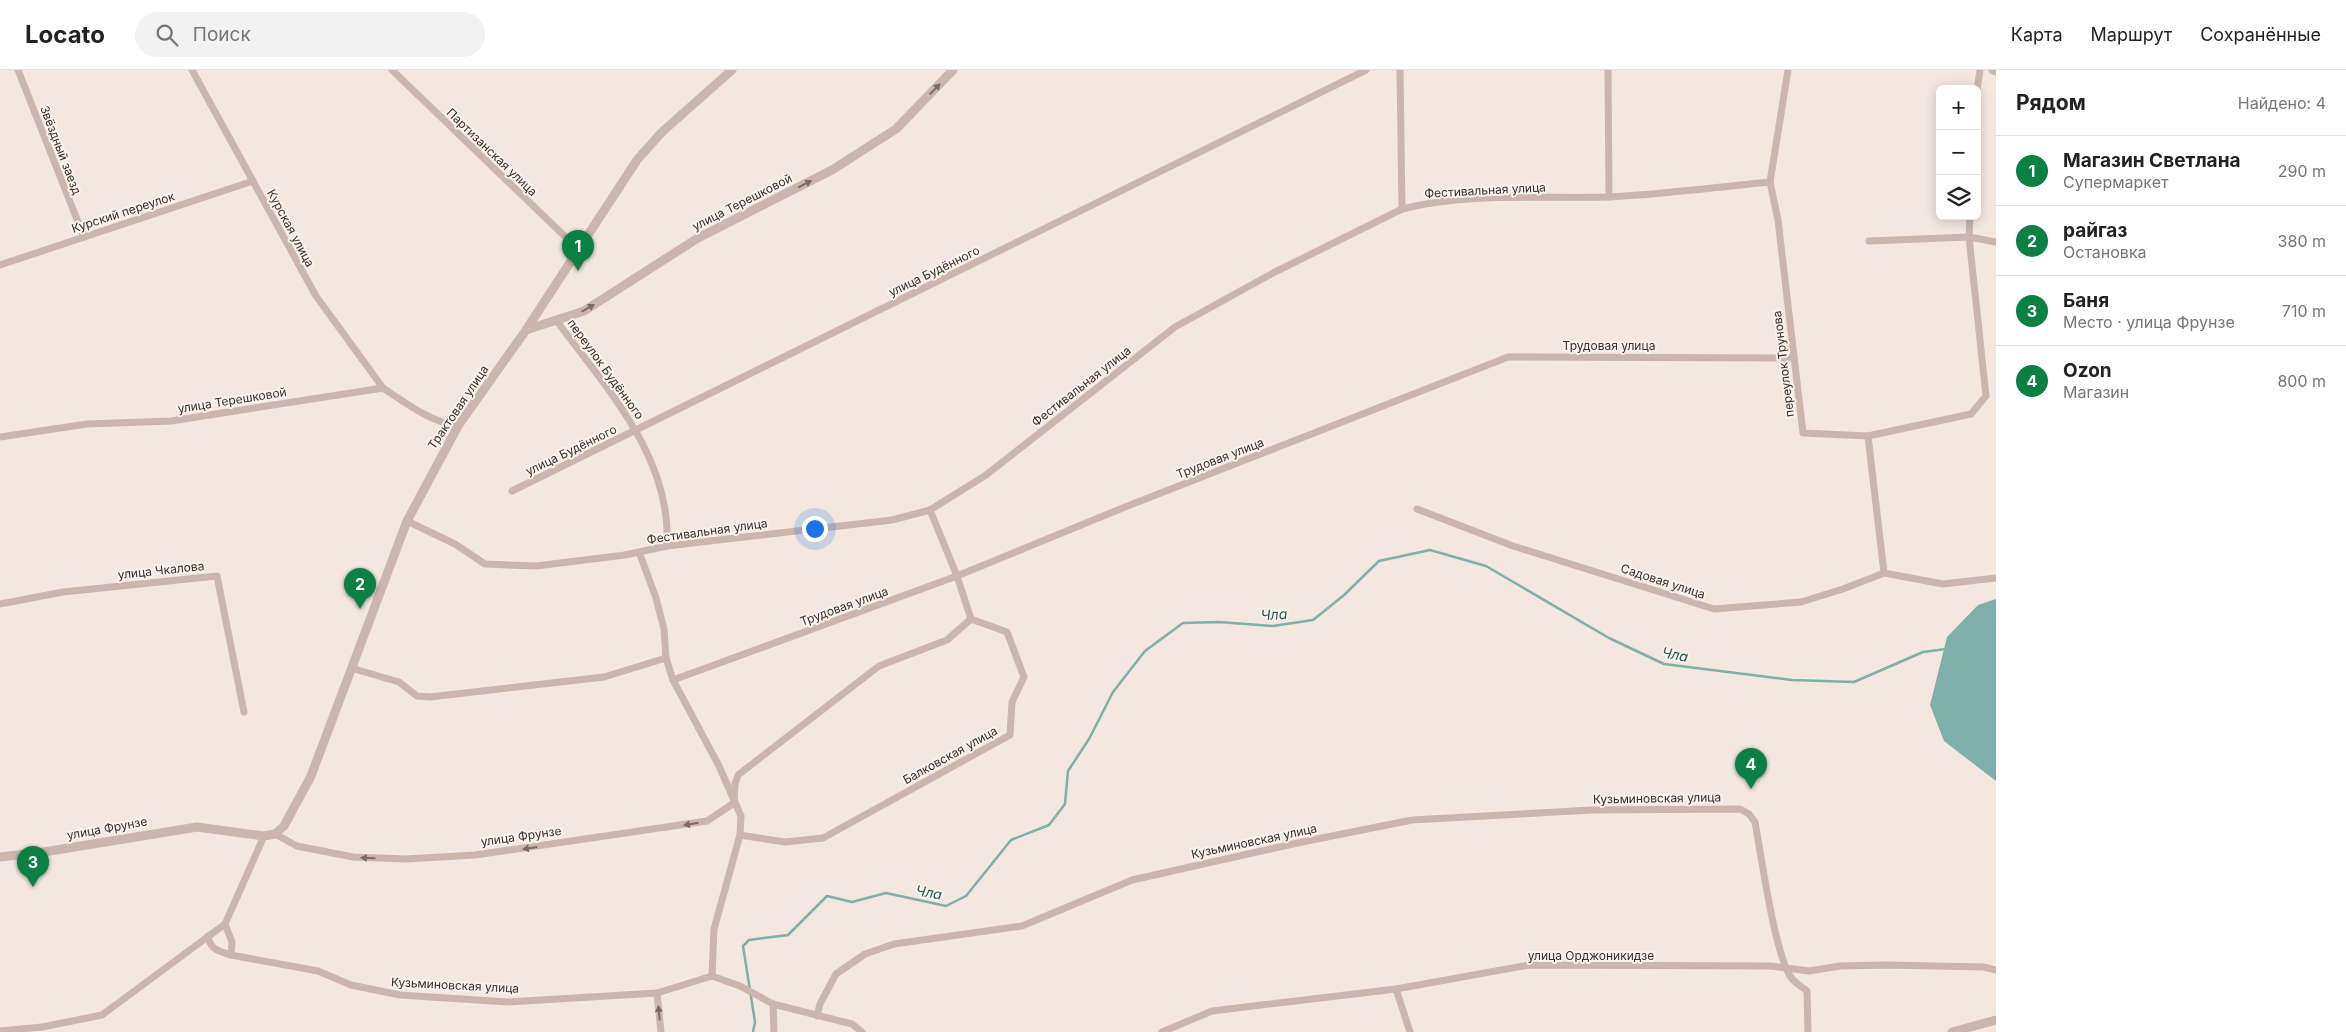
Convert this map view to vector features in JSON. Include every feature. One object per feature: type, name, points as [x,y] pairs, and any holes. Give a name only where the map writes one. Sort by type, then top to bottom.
[{"type":"street","name":"Звёздный заезд","points":[[18,70],[84,237]]},
{"type":"street","name":"Курская улица","points":[[192,70],[316,296],[383,388]]},
{"type":"street","name":"Партизанская улица","points":[[392,70],[578,249]]},
{"type":"street","name":"Трактовая улица","points":[[275,834],[284,826],[311,776],[407,521],[458,426],[526,330],[637,160],[662,132],[732,70]]},
{"type":"street","name":"улица Терешковой","points":[[526,330],[584,311],[698,238],[832,170],[896,129],[953,70]]},
{"type":"street","name":"улица Будённого","points":[[512,491],[1366,70]]},
{"type":"street","points":[[1400,70],[1402,209]]},
{"type":"street","points":[[1608,70],[1609,197]]},
{"type":"street","name":"переулок Трунова","points":[[1788,70],[1770,182],[1778,220],[1803,433],[1868,436],[1971,414],[1986,396],[1969,237],[1970,220]]},
{"type":"street","points":[[1978,85],[1980,70]]},
{"type":"street","name":"Курский переулок","points":[[0,264],[253,181]]},
{"type":"street","name":"Фестивальная улица","points":[[407,521],[455,544],[484,564],[536,566],[638,552],[667,546],[892,520],[930,510],[986,475],[1175,327],[1273,273],[1402,209],[1424,203],[1496,198],[1609,197],[1770,182]]},
{"type":"street","points":[[1869,241],[1969,237],[1996,242]]},
{"type":"street","name":"переулок Будённого","points":[[556,320],[637,430],[663,491],[667,546]]},
{"type":"street","name":"Трудовая улица","points":[[674,680],[957,576],[1125,507],[1508,357],[1794,358]]},
{"type":"street","name":"улица Терешковой","points":[[0,437],[87,424],[171,422],[383,388]]},
{"type":"street","points":[[383,388],[414,409],[440,423],[458,426]]},
{"type":"street","points":[[1868,436],[1884,573],[1943,584],[1996,578]]},
{"type":"street","name":"Садовая улица","points":[[1417,509],[1513,546],[1714,610],[1801,602],[1844,589],[1884,573]]},
{"type":"street","points":[[734,803],[734,784],[738,775],[792,732],[879,666],[947,640],[971,620],[957,576],[930,510]]},
{"type":"street","points":[[638,552],[656,598],[664,629],[666,658],[674,680],[719,766],[741,816],[740,835],[714,929],[712,976],[740,986],[774,1004],[852,1024],[862,1032]]},
{"type":"street","name":"улица Чкалова","points":[[0,604],[63,592],[218,576],[244,712]]},
{"type":"street","name":"Балковская улица","points":[[740,835],[785,842],[823,838],[1010,735],[1012,702],[1024,677],[1019,659],[1007,632],[971,620]]},
{"type":"street","points":[[351,668],[398,682],[417,696],[430,698],[604,677],[666,658]]},
{"type":"street","name":"улица Фрунзе","points":[[0,857],[44,852],[197,826],[264,836],[275,834],[297,846],[353,857],[406,859],[475,855],[707,821],[734,803]]},
{"type":"street","name":"Кузьминовская улица","points":[[817,1016],[820,1004],[836,974],[866,954],[894,944],[1022,926],[1132,880],[1412,820],[1592,810],[1740,809],[1749,814],[1755,822],[1777,935],[1787,969]]},
{"type":"street","points":[[0,1031],[42,1027],[102,1015],[225,924],[264,836]]},
{"type":"street","points":[[225,924],[232,942],[231,955]]},
{"type":"street","name":"Кузьминовская улица","points":[[208,936],[209,945],[231,955],[318,971],[351,986],[400,995],[508,1002],[657,993],[712,976]]},
{"type":"street","name":"улица Орджоникидзе","points":[[1162,1032],[1212,1011],[1396,989],[1528,965],[1770,966],[1809,972],[1840,966],[1887,965],[1984,967],[1996,970]]},
{"type":"street","points":[[1787,969],[1792,979],[1807,991],[1808,1032]]},
{"type":"street","points":[[1396,989],[1410,1032]]},
{"type":"street","points":[[657,993],[661,1032]]},
{"type":"street","points":[[774,1004],[774,1032]]},
{"type":"street","points":[[1952,1032],[1996,1020]]},
{"type":"water","points":[[1996,599],[1996,781],[1944,741],[1930,705],[1947,637],[1978,605]]},
{"type":"waterway","name":"Чла","points":[[753,1032],[755,1022],[743,946],[749,940],[788,935],[827,896],[852,902],[886,893],[946,906],[966,896],[1011,840],[1049,825],[1065,804],[1068,771],[1089,739],[1113,692],[1145,651],[1183,623],[1219,622],[1273,626],[1313,620],[1343,596],[1379,561],[1430,550],[1486,566],[1609,638],[1664,664],[1792,680],[1854,682],[1923,652],[1946,649]]},
{"type":"place","name":"Магазин Светлана","points":[[578,271]]},
{"type":"place","name":"райгаз","points":[[360,609]]},
{"type":"place","name":"Ozon","points":[[1751,789]]},
{"type":"place","name":"Баня","points":[[33,887]]}]
